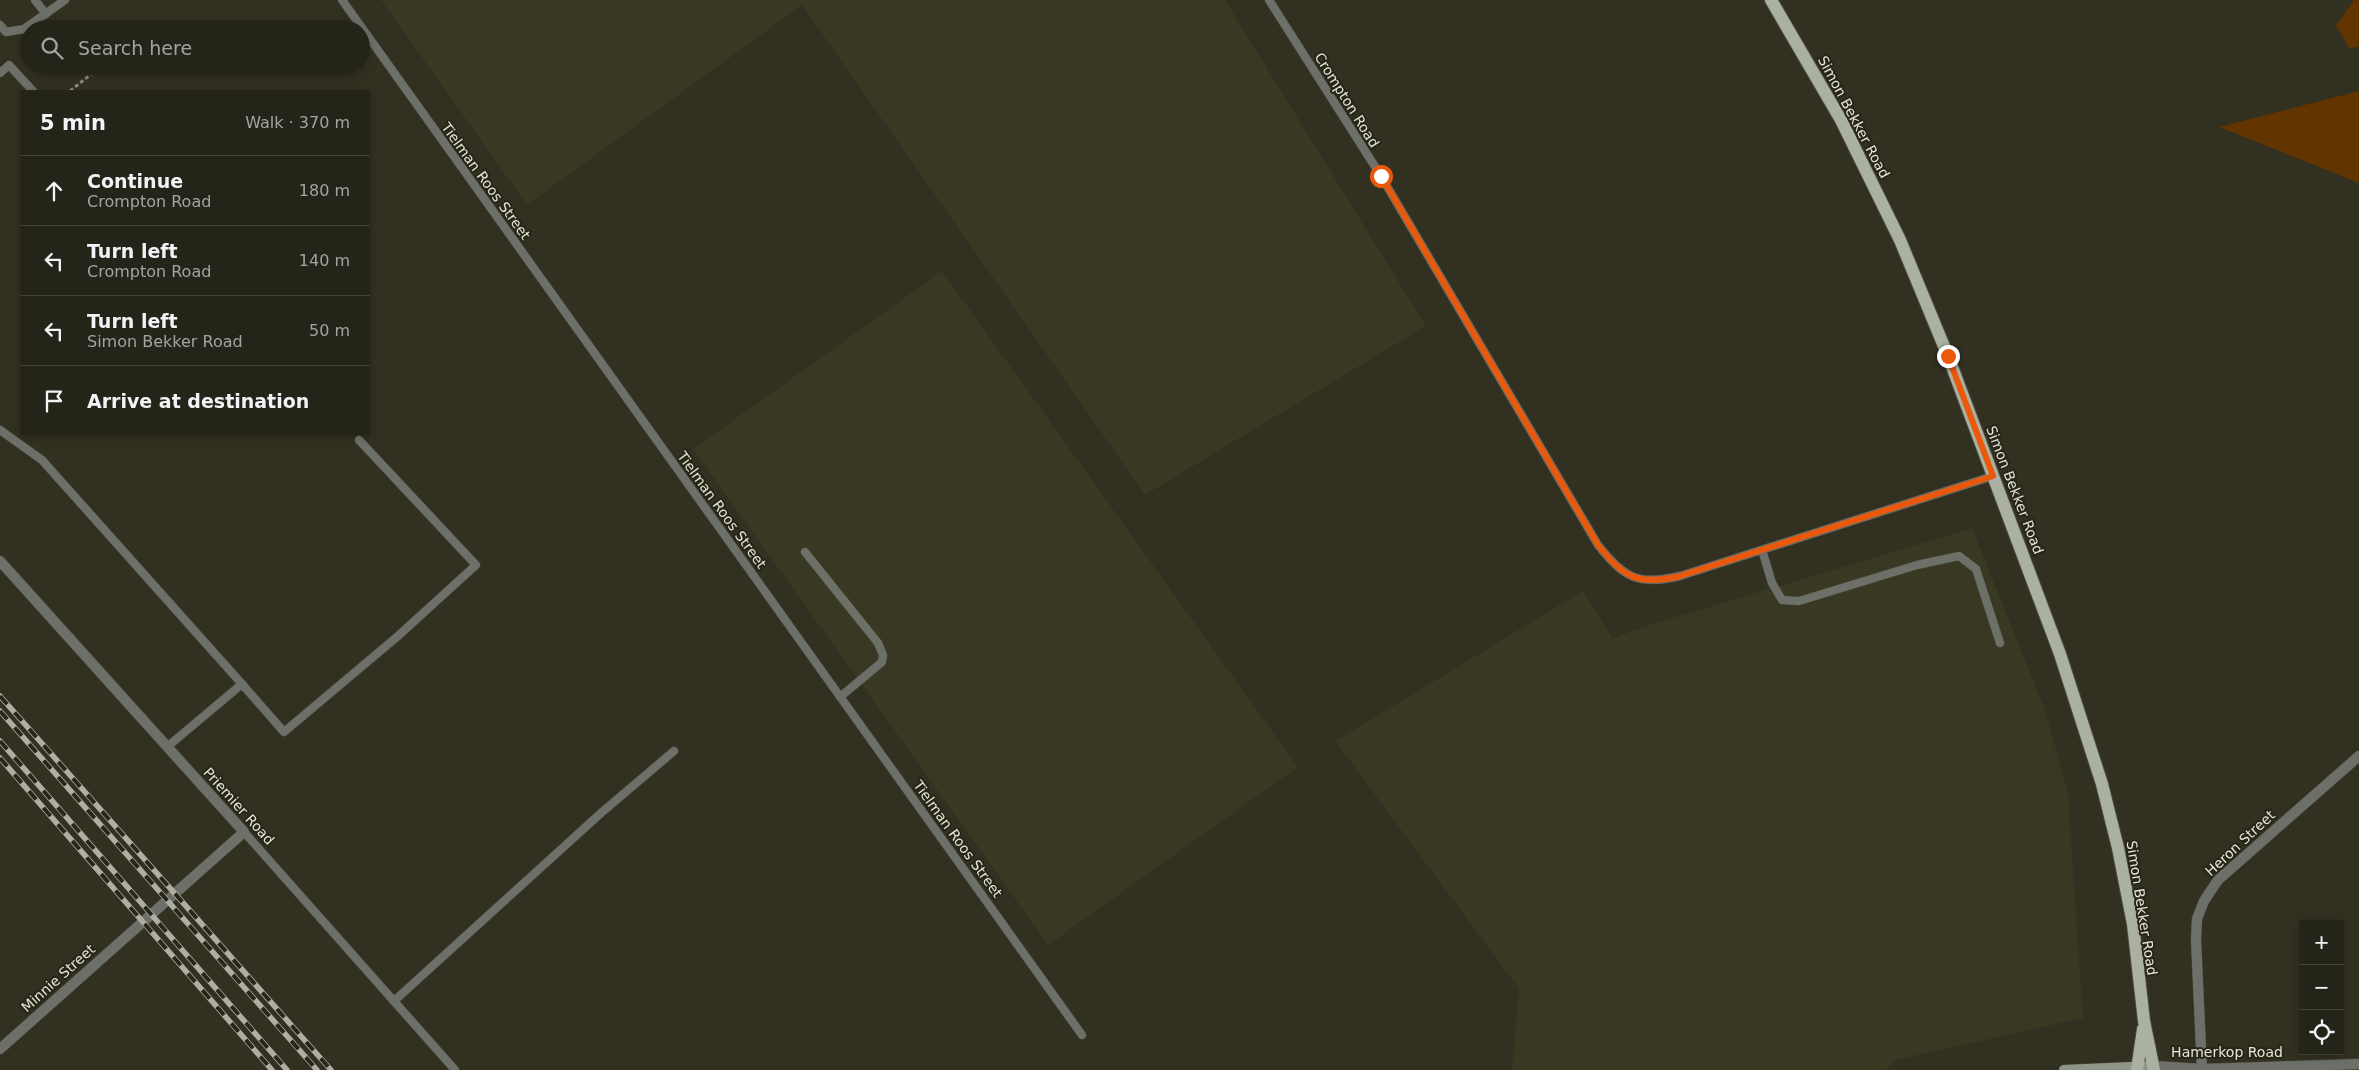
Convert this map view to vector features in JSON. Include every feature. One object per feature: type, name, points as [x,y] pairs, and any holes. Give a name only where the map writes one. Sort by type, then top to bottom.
[{"type":"main road","name":"Simon Bekker Road","points":[[1771,0],[1841,120],[1890,220],[1948,356],[2057,646],[2102,784],[2126,884],[2144,1021],[2154,1068]]},
{"type":"main road","name":"Simon Bekker Road","points":[[2137,1068],[2144,1021]]},
{"type":"street","name":"Priemier Road","points":[[0,561],[244,832]]},
{"type":"street","name":"Heron Street","points":[[2202,1069],[2196,948],[2198,920],[2204,901],[2218,880],[2242,856],[2359,756]]},
{"type":"street","name":"Minnie Street","points":[[0,1048],[134,927],[244,832]]},
{"type":"street","name":"Hamerkop Road","points":[[2154,1068],[2202,1069],[2359,1064]]},
{"type":"street","points":[[2064,1070],[2154,1068]]},
{"type":"lane","points":[[35,0],[46,14]]},
{"type":"lane","points":[[39,20],[65,0]]},
{"type":"lane","name":"Tielman Roos Street","points":[[342,0],[356,20]]},
{"type":"lane","name":"Crompton Road","points":[[1269,0],[1381,176],[1598,545],[1614,564],[1626,574],[1642,581],[1658,582],[1993,476]]},
{"type":"lane","points":[[0,25],[6,32],[20,29]]},
{"type":"lane","name":"Tielman Roos Street","points":[[370,39],[1082,1035]]},
{"type":"lane","points":[[0,73],[9,65],[32,90]]},
{"type":"lane","points":[[0,430],[42,460],[284,732],[398,636],[476,566],[359,440]]},
{"type":"lane","points":[[1762,550],[1772,583],[1782,600],[1799,601],[1917,565],[1959,556],[1976,569],[2000,643]]},
{"type":"lane","points":[[805,552],[878,643],[883,655],[882,662],[840,697]]},
{"type":"lane","points":[[167,747],[242,684]]},
{"type":"lane","points":[[394,1000],[602,813],[674,751]]},
{"type":"lane","name":"Priemier Road","points":[[244,832],[456,1070]]},
{"type":"path","points":[[71,90],[90,75]]},
{"type":"shaded area","points":[[381,0],[1225,0],[1426,326],[1145,495],[802,5],[527,205]]},
{"type":"shaded area","points":[[2354,0],[2359,0],[2359,46],[2350,49],[2336,26]]},
{"type":"shaded area","points":[[2359,91],[2359,183],[2219,127]]},
{"type":"shaded area","points":[[942,271],[1298,767],[1048,945],[693,449]]},
{"type":"shaded area","points":[[1972,528],[2044,707],[2068,792],[2083,1018],[1896,1060],[1885,1070],[1512,1070],[1519,989],[1335,741],[1583,591],[1613,638],[1652,624]]},
{"type":"railway","points":[[0,696],[331,1070]]},
{"type":"railway","points":[[0,711],[317,1070]]},
{"type":"railway","points":[[0,741],[287,1070]]},
{"type":"railway","points":[[0,758],[272,1070]]},
{"type":"route","points":[[1381,176],[1598,545],[1614,564],[1626,574],[1642,581],[1658,582],[1680,576],[1993,476],[1948,356]]}]
